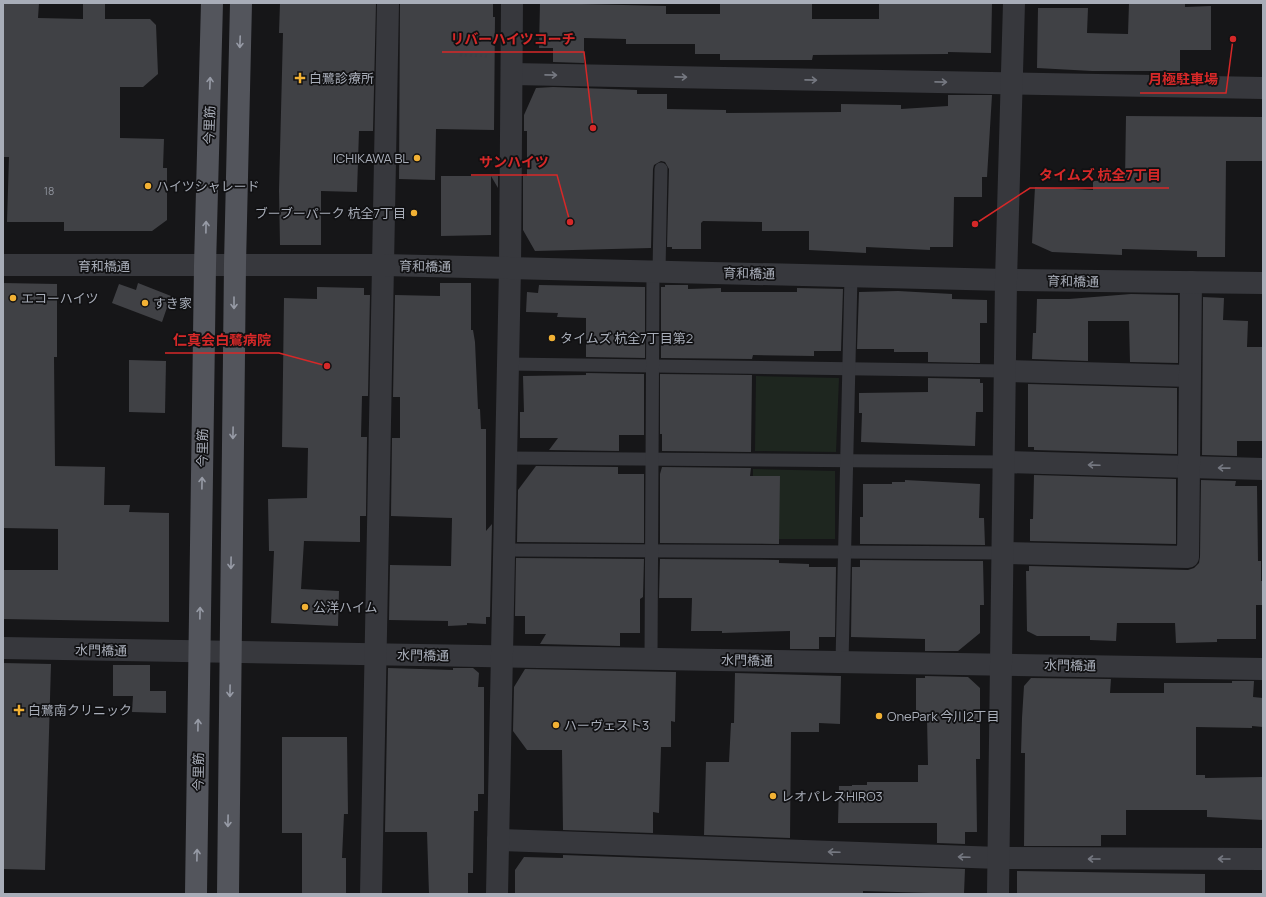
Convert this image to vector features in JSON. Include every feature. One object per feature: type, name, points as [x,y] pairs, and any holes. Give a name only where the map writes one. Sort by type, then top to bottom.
[{"type":"main road","name":"今里筋","points":[[196,894],[205,266],[212,3]]},
{"type":"main road","points":[[228,894],[234,264],[241,3]]},
{"type":"street","points":[[371,894],[388,3]]},
{"type":"street","points":[[497,894],[510,268],[512,3]]},
{"type":"street","points":[[998,894],[1004,553],[1006,280],[1013,84],[1014,3]]},
{"type":"street","points":[[512,74],[1263,88]]},
{"type":"street","name":"育和橋通","points":[[3,265],[384,265],[1006,280],[1263,283]]},
{"type":"street","points":[[1004,553],[1188,557],[1191,282]]},
{"type":"street","points":[[1006,371],[1190,376]]},
{"type":"street","points":[[1004,462],[1263,469]]},
{"type":"street","name":"水門橋通","points":[[3,648],[1263,668]]},
{"type":"street","points":[[498,840],[999,858],[1263,859]]},
{"type":"lane","points":[[651,659],[652,366],[660,169]]},
{"type":"lane","points":[[842,662],[851,276]]},
{"type":"lane","points":[[508,364],[1006,371]]},
{"type":"lane","points":[[506,458],[1004,462]]},
{"type":"lane","points":[[504,550],[1004,553]]},
{"type":"shaded area","points":[[756,376],[839,378],[836,452],[755,451]]},
{"type":"shaded area","points":[[753,469],[835,471],[835,539],[753,539]]},
{"type":"building","points":[[3,3],[39,3],[38,18],[83,19],[83,3],[105,3],[105,19],[150,19],[156,25],[158,74],[143,87],[120,87],[120,138],[164,139],[163,168],[167,168],[167,220],[152,231],[64,231],[64,222],[7,222],[9,157],[3,157]]},
{"type":"building","points":[[280,3],[376,3],[373,131],[359,131],[357,192],[321,191],[321,245],[280,245],[279,190],[283,33],[279,33]]},
{"type":"building","points":[[400,3],[493,3],[493,17],[495,17],[494,130],[436,129],[435,180],[399,179]]},
{"type":"building","points":[[540,3],[666,6],[666,14],[720,14],[720,3],[812,3],[812,19],[879,19],[879,4],[992,3],[991,53],[948,52],[948,54],[813,55],[812,60],[720,60],[720,54],[695,54],[695,44],[626,44],[626,39],[584,38],[584,63],[553,62],[553,48],[539,48]]},
{"type":"building","points":[[1129,3],[1185,4],[1185,7],[1211,6],[1211,50],[1180,50],[1180,71],[1092,71],[1037,68],[1038,8],[1088,8],[1087,33],[1128,34]]},
{"type":"building","points":[[553,87],[637,90],[637,94],[667,94],[667,109],[726,110],[726,113],[841,112],[841,104],[901,105],[901,109],[948,106],[948,95],[992,95],[987,177],[982,177],[982,197],[954,197],[953,247],[930,247],[930,250],[866,247],[866,253],[809,250],[809,231],[762,231],[762,222],[703,221],[701,223],[701,249],[672,249],[672,247],[667,247],[669,169],[665,162],[661,161],[654,165],[653,169],[651,248],[535,251],[523,230],[523,176],[527,176],[527,131],[524,131],[524,115],[536,88]]},
{"type":"building","points":[[1126,116],[1263,117],[1263,161],[1226,161],[1225,257],[1197,257],[1197,251],[1122,249],[1122,255],[1052,252],[1032,243],[1035,187],[1093,190],[1093,181],[1125,180]]},
{"type":"building","points":[[441,176],[491,176],[491,235],[441,236]]},
{"type":"building","points":[[491,176],[498,176],[498,188]]},
{"type":"building","points":[[3,283],[57,284],[57,357],[54,357],[55,466],[105,467],[104,505],[130,505],[129,512],[169,513],[169,622],[3,619],[3,570],[58,570],[58,529],[3,528]]},
{"type":"building","points":[[138,283],[171,296],[162,322],[112,303],[119,284],[136,290]]},
{"type":"building","points":[[440,283],[471,283],[471,330],[473,330],[475,342],[478,409],[480,409],[481,429],[486,429],[486,531],[492,524],[490,617],[486,617],[486,624],[467,623],[467,625],[448,626],[448,621],[389,620],[390,565],[451,566],[452,518],[391,516],[392,438],[400,438],[400,397],[393,397],[395,295],[440,296]]},
{"type":"building","points":[[539,285],[645,287],[645,358],[586,357],[586,318],[557,317],[558,313],[526,312],[527,292],[538,293]]},
{"type":"building","points":[[665,285],[688,285],[688,289],[721,288],[721,292],[797,292],[797,288],[843,289],[841,351],[814,351],[814,356],[753,355],[752,359],[661,358],[661,287],[665,287]]},
{"type":"building","points":[[317,287],[364,288],[364,295],[370,295],[368,396],[362,396],[361,437],[367,437],[366,516],[360,516],[360,542],[304,541],[301,589],[339,591],[338,626],[271,623],[274,551],[269,551],[268,499],[307,498],[308,448],[282,447],[284,298],[317,299]]},
{"type":"building","points":[[898,291],[952,294],[952,299],[987,300],[987,323],[980,323],[980,363],[928,362],[928,352],[894,352],[894,349],[857,349],[859,292]]},
{"type":"building","points":[[1131,294],[1178,295],[1178,363],[1130,362],[1129,321],[1088,321],[1088,361],[1032,359],[1033,333],[1036,333],[1037,299],[1069,299]]},
{"type":"building","points":[[1203,297],[1224,298],[1223,320],[1248,321],[1247,347],[1263,347],[1263,441],[1237,441],[1237,456],[1202,455]]},
{"type":"building","points":[[129,360],[166,361],[165,413],[129,412]]},
{"type":"building","points":[[586,373],[644,374],[644,435],[619,435],[619,451],[549,450],[558,438],[520,438],[520,412],[524,412],[523,376],[586,375]]},
{"type":"building","points":[[660,374],[752,375],[751,452],[662,451],[662,434],[660,434]]},
{"type":"building","points":[[928,378],[980,379],[980,383],[983,383],[983,412],[976,412],[975,446],[861,442],[862,413],[859,413],[859,393],[928,392]]},
{"type":"building","points":[[1028,384],[1177,388],[1177,454],[1034,450],[1034,447],[1028,447]]},
{"type":"building","points":[[536,466],[618,467],[618,474],[644,474],[644,543],[517,542],[518,490]]},
{"type":"building","points":[[662,467],[751,468],[750,476],[780,476],[779,544],[660,543],[660,474]]},
{"type":"building","points":[[1034,475],[1176,479],[1176,544],[1030,541],[1030,519],[1033,519]]},
{"type":"building","points":[[905,480],[980,484],[979,518],[984,518],[985,545],[860,544],[860,517],[863,517],[863,484],[892,484],[892,482],[905,482]]},
{"type":"building","points":[[1201,480],[1236,481],[1235,486],[1257,486],[1258,561],[1261,561],[1263,605],[1256,605],[1256,639],[1217,639],[1217,642],[1176,643],[1175,623],[1117,623],[1116,641],[1090,640],[1090,636],[1037,636],[1027,631],[1026,571],[1029,571],[1029,566],[1188,570],[1194,568],[1199,563],[1200,557]]},
{"type":"building","points":[[516,558],[644,559],[643,597],[640,599],[640,633],[620,633],[620,646],[540,644],[546,634],[525,634],[525,616],[515,616]]},
{"type":"building","points":[[660,559],[779,560],[779,563],[809,564],[809,567],[836,567],[835,637],[819,637],[819,649],[790,649],[790,631],[722,633],[722,631],[691,631],[692,598],[659,598]]},
{"type":"building","points":[[860,560],[983,561],[984,605],[980,605],[980,633],[958,651],[925,651],[925,639],[851,637],[852,567],[860,567]]},
{"type":"building","points":[[3,663],[51,664],[45,870],[3,869]]},
{"type":"building","points":[[113,665],[150,665],[150,691],[166,691],[166,713],[132,712],[133,696],[113,696]]},
{"type":"building","points":[[388,668],[453,670],[453,668],[473,668],[479,673],[478,687],[484,687],[484,794],[478,794],[478,811],[474,811],[473,873],[468,873],[468,894],[429,894],[427,832],[385,832]]},
{"type":"building","points":[[525,669],[676,672],[675,722],[671,721],[671,747],[661,747],[659,813],[653,812],[653,833],[563,830],[562,750],[527,750],[513,731],[514,687]]},
{"type":"building","points":[[735,673],[841,676],[840,724],[819,723],[819,732],[791,732],[790,838],[704,835],[706,762],[729,762],[731,723],[734,723]]},
{"type":"building","points":[[925,676],[968,677],[980,688],[980,759],[976,759],[977,832],[965,832],[965,844],[937,843],[937,823],[838,823],[839,786],[867,785],[867,782],[918,782],[918,765],[928,765],[927,718],[916,718],[916,678],[925,678]]},
{"type":"building","points":[[1031,678],[1111,679],[1110,693],[1164,693],[1164,683],[1232,683],[1232,681],[1254,681],[1253,697],[1263,698],[1263,727],[1196,727],[1196,775],[1205,775],[1205,778],[1263,777],[1263,820],[1207,817],[1207,810],[1126,810],[1126,835],[1101,835],[1101,846],[1024,846],[1025,753],[1021,753],[1022,718],[1024,686]]},
{"type":"building","points":[[282,737],[347,737],[348,814],[344,814],[342,858],[346,858],[346,894],[302,894],[302,833],[282,833]]},
{"type":"building","points":[[563,855],[965,869],[964,894],[863,891],[863,894],[515,894],[515,870],[524,857],[563,858]]},
{"type":"building","points":[[1017,871],[1205,874],[1205,894],[1017,894]]},
{"type":"place","name":"月極駐車場","points":[[1233,39]]},
{"type":"place","name":"白鷺診療所","points":[[300,78]]},
{"type":"place","name":"リバーハイツコーチ","points":[[593,128]]},
{"type":"place","name":"ICHIKAWA BL","points":[[417,158]]},
{"type":"place","name":"ハイツシャレード","points":[[148,186]]},
{"type":"place","name":"ブーブーパーク 杭全7丁目","points":[[414,213]]},
{"type":"place","name":"サンハイツ","points":[[570,222]]},
{"type":"place","name":"タイムズ 杭全7丁目","points":[[975,224]]},
{"type":"place","name":"エコーハイツ","points":[[13,298]]},
{"type":"place","name":"すき家","points":[[145,303]]},
{"type":"place","name":"タイムズ 杭全7丁目第2","points":[[552,338]]},
{"type":"place","name":"仁真会白鷺病院","points":[[327,366]]},
{"type":"place","name":"公洋ハイム","points":[[305,607]]},
{"type":"place","name":"白鷺南クリニック","points":[[19,710]]},
{"type":"place","name":"OnePark 今川2丁目","points":[[879,716]]},
{"type":"place","name":"ハーヴェスト3","points":[[556,725]]},
{"type":"place","name":"レオパレスHIRO3","points":[[773,796]]}]
